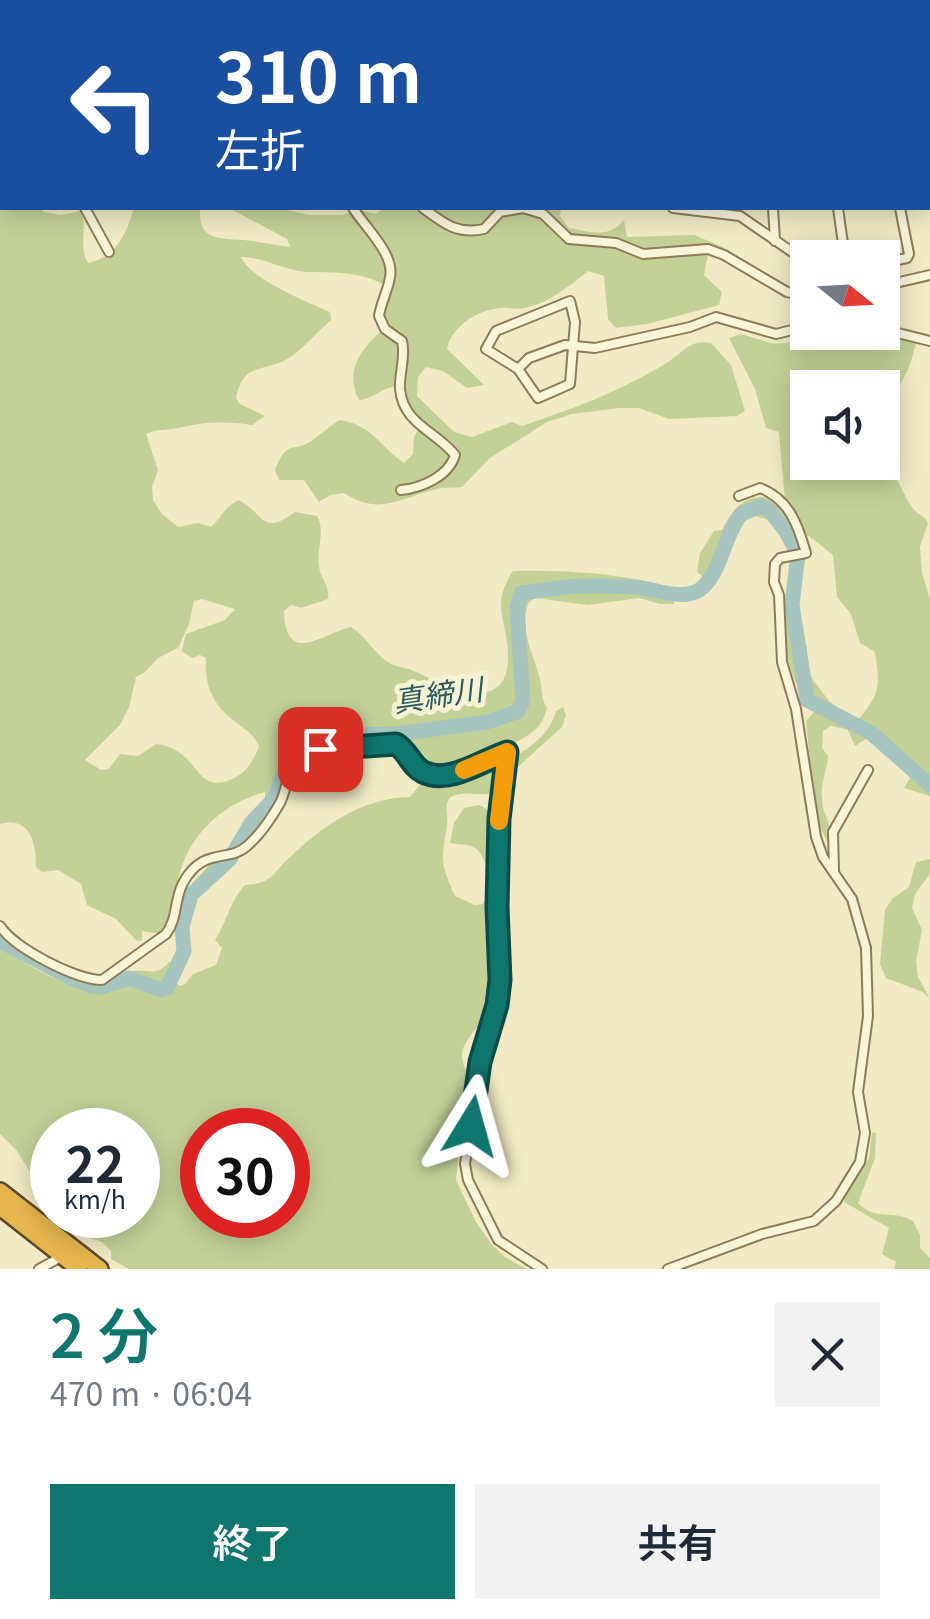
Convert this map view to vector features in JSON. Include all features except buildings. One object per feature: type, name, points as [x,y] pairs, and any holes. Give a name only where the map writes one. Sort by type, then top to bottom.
[{"type":"highway","points":[[0,1191],[67,1251],[79,1269]]},
{"type":"highway","points":[[0,1206],[100,1269]]},
{"type":"street","points":[[86,210],[109,252]]},
{"type":"street","points":[[354,210],[390,266],[379,316],[385,329],[402,342],[400,392],[407,412],[455,455],[448,470],[401,490]]},
{"type":"street","points":[[426,210],[461,231],[484,229],[500,212],[512,210]]},
{"type":"street","points":[[530,210],[542,214],[565,236],[581,241],[616,243],[643,254],[708,249],[724,254],[790,293]]},
{"type":"street","points":[[690,210],[740,216],[790,251]]},
{"type":"street","points":[[773,210],[775,241]]},
{"type":"street","points":[[838,210],[842,240]]},
{"type":"street","points":[[900,210],[909,254],[900,259]]},
{"type":"street","points":[[900,282],[930,275]]},
{"type":"street","points":[[570,300],[576,322],[573,346],[570,384],[538,398],[518,370],[486,349],[496,331],[570,300]]},
{"type":"street","points":[[518,370],[530,358],[566,345],[595,348],[716,317],[776,334],[790,330]]},
{"type":"street","points":[[900,332],[930,341]]},
{"type":"street","points":[[668,1269],[762,1234],[814,1221],[836,1201],[860,1162],[865,1133],[858,1092],[866,1051],[867,959],[861,924],[852,899],[823,857],[816,837],[796,709],[782,662],[775,564],[780,558],[806,554],[794,520],[775,494],[760,488],[739,496]]},
{"type":"street","points":[[0,926],[11,940],[71,973],[102,980],[166,934],[174,924],[184,883],[209,857],[231,854],[250,844],[280,802],[296,764],[320,749],[396,744],[422,772],[434,776],[462,771],[507,752],[499,819],[500,980],[497,1005],[480,1062],[465,1164],[474,1197],[498,1240],[542,1269]]},
{"type":"street","points":[[834,870],[832,832],[868,770]]},
{"type":"street","points":[[39,1269],[54,1264],[67,1251]]},
{"type":"green space","points":[[0,210],[42,210],[61,215],[81,211],[88,263],[113,250],[124,235],[133,210],[200,210],[202,226],[211,235],[290,247],[287,239],[233,210],[342,215],[359,210],[376,214],[381,210],[561,210],[560,216],[569,228],[606,232],[624,220],[627,237],[694,235],[755,266],[758,271],[720,250],[708,254],[704,275],[722,292],[719,305],[616,328],[608,319],[604,276],[588,271],[542,302],[522,309],[492,309],[460,326],[447,349],[484,385],[467,388],[443,371],[426,367],[418,377],[417,396],[454,432],[472,437],[512,422],[522,426],[577,406],[648,374],[691,345],[703,342],[711,343],[731,365],[745,411],[737,416],[669,419],[639,408],[572,414],[547,422],[490,458],[462,487],[369,504],[344,493],[319,502],[304,480],[279,480],[275,470],[287,450],[305,445],[339,420],[368,431],[404,463],[413,454],[414,437],[421,424],[397,386],[359,400],[353,378],[363,350],[387,327],[384,313],[391,290],[361,276],[297,271],[241,257],[267,281],[330,312],[331,320],[289,358],[244,378],[236,398],[265,416],[252,425],[206,423],[146,434],[158,470],[152,487],[153,500],[178,527],[198,523],[211,527],[239,500],[269,523],[295,512],[317,516],[321,528],[319,567],[328,599],[301,608],[291,605],[284,611],[291,638],[307,643],[351,627],[391,664],[459,689],[488,691],[499,686],[506,674],[508,654],[501,603],[513,571],[633,579],[672,588],[674,604],[639,598],[588,605],[536,598],[529,602],[526,631],[547,708],[532,732],[487,756],[451,766],[424,768],[408,739],[399,737],[319,740],[293,751],[275,778],[276,804],[239,850],[228,849],[265,801],[265,792],[233,805],[196,839],[177,887],[184,892],[210,864],[224,860],[228,864],[198,894],[177,930],[160,934],[142,931],[142,940],[137,941],[116,919],[87,905],[81,884],[58,870],[42,872],[36,867],[29,833],[25,827],[0,824]],"holes":[[[202,599],[235,609],[225,620],[186,634],[182,651],[192,658],[206,658],[207,678],[216,702],[257,743],[259,747],[243,772],[216,783],[201,775],[180,753],[156,744],[138,756],[120,754],[109,769],[101,770],[85,760],[120,725],[136,677],[158,658],[178,648],[194,601]]]},
{"type":"green space","points":[[741,334],[774,344],[790,342],[790,350],[900,350],[900,336],[916,340],[900,384],[900,370],[790,370],[790,480],[898,480],[914,509],[928,523],[920,547],[930,599],[930,796],[904,788],[911,776],[897,755],[870,736],[855,746],[848,730],[831,726],[823,731],[822,748],[828,756],[822,794],[828,842],[812,784],[806,721],[814,712],[794,678],[784,624],[787,612],[795,614],[813,680],[829,701],[857,722],[876,690],[877,665],[875,652],[860,643],[851,614],[837,597],[833,555],[809,536],[795,534],[789,542],[766,519],[752,515],[740,524],[706,579],[697,572],[700,553],[714,531],[722,530],[740,505],[763,497],[785,501],[779,432],[766,428],[755,389],[729,338]]},
{"type":"green space","points":[[563,707],[566,715],[562,727],[488,794],[459,794],[448,800],[443,854],[455,896],[475,905],[483,904],[488,883],[484,859],[472,846],[450,843],[454,823],[464,808],[479,805],[490,811],[495,848],[494,991],[489,1009],[463,1049],[467,1077],[456,1114],[462,1120],[456,1180],[476,1222],[493,1246],[527,1269],[129,1269],[111,1259],[111,1251],[102,1242],[90,1238],[160,1238],[160,1108],[30,1108],[30,1172],[0,1134],[0,947],[53,977],[83,988],[109,988],[130,972],[156,971],[169,962],[174,966],[171,977],[179,986],[185,984],[193,974],[216,965],[222,948],[215,940],[245,885],[267,880],[316,834],[360,808],[410,797],[423,781],[460,777],[501,764],[520,754],[549,727],[556,711]]},
{"type":"green space","points":[[930,859],[930,874],[915,894],[912,908],[922,930],[916,962],[918,977],[930,999],[923,992],[886,978],[880,964],[885,910],[893,898],[909,887],[916,862]]},
{"type":"green space","points":[[876,1132],[875,1158],[858,1203],[878,1214],[913,1221],[920,1235],[920,1248],[930,1258],[930,1269],[894,1269],[896,1262],[882,1254],[889,1228],[844,1202],[845,1192],[869,1158],[872,1133]]},
{"type":"waterway","name":"真締川","points":[[0,941],[92,986],[129,978],[161,990],[167,988],[184,951],[182,927],[191,895],[230,859],[251,823],[274,799],[287,764],[299,752],[319,743],[357,735],[487,722],[517,712],[523,701],[517,607],[521,593],[596,586],[690,594],[712,576],[741,514],[761,506],[785,530],[798,554],[792,605],[807,700],[871,733],[930,785]]},
{"type":"slow traffic","points":[[464,770],[507,752],[499,821]]},
{"type":"route","points":[[320,749],[396,744],[416,767],[434,776],[447,776],[507,752],[499,819],[500,980],[497,1005],[480,1062],[471,1126]]}]
